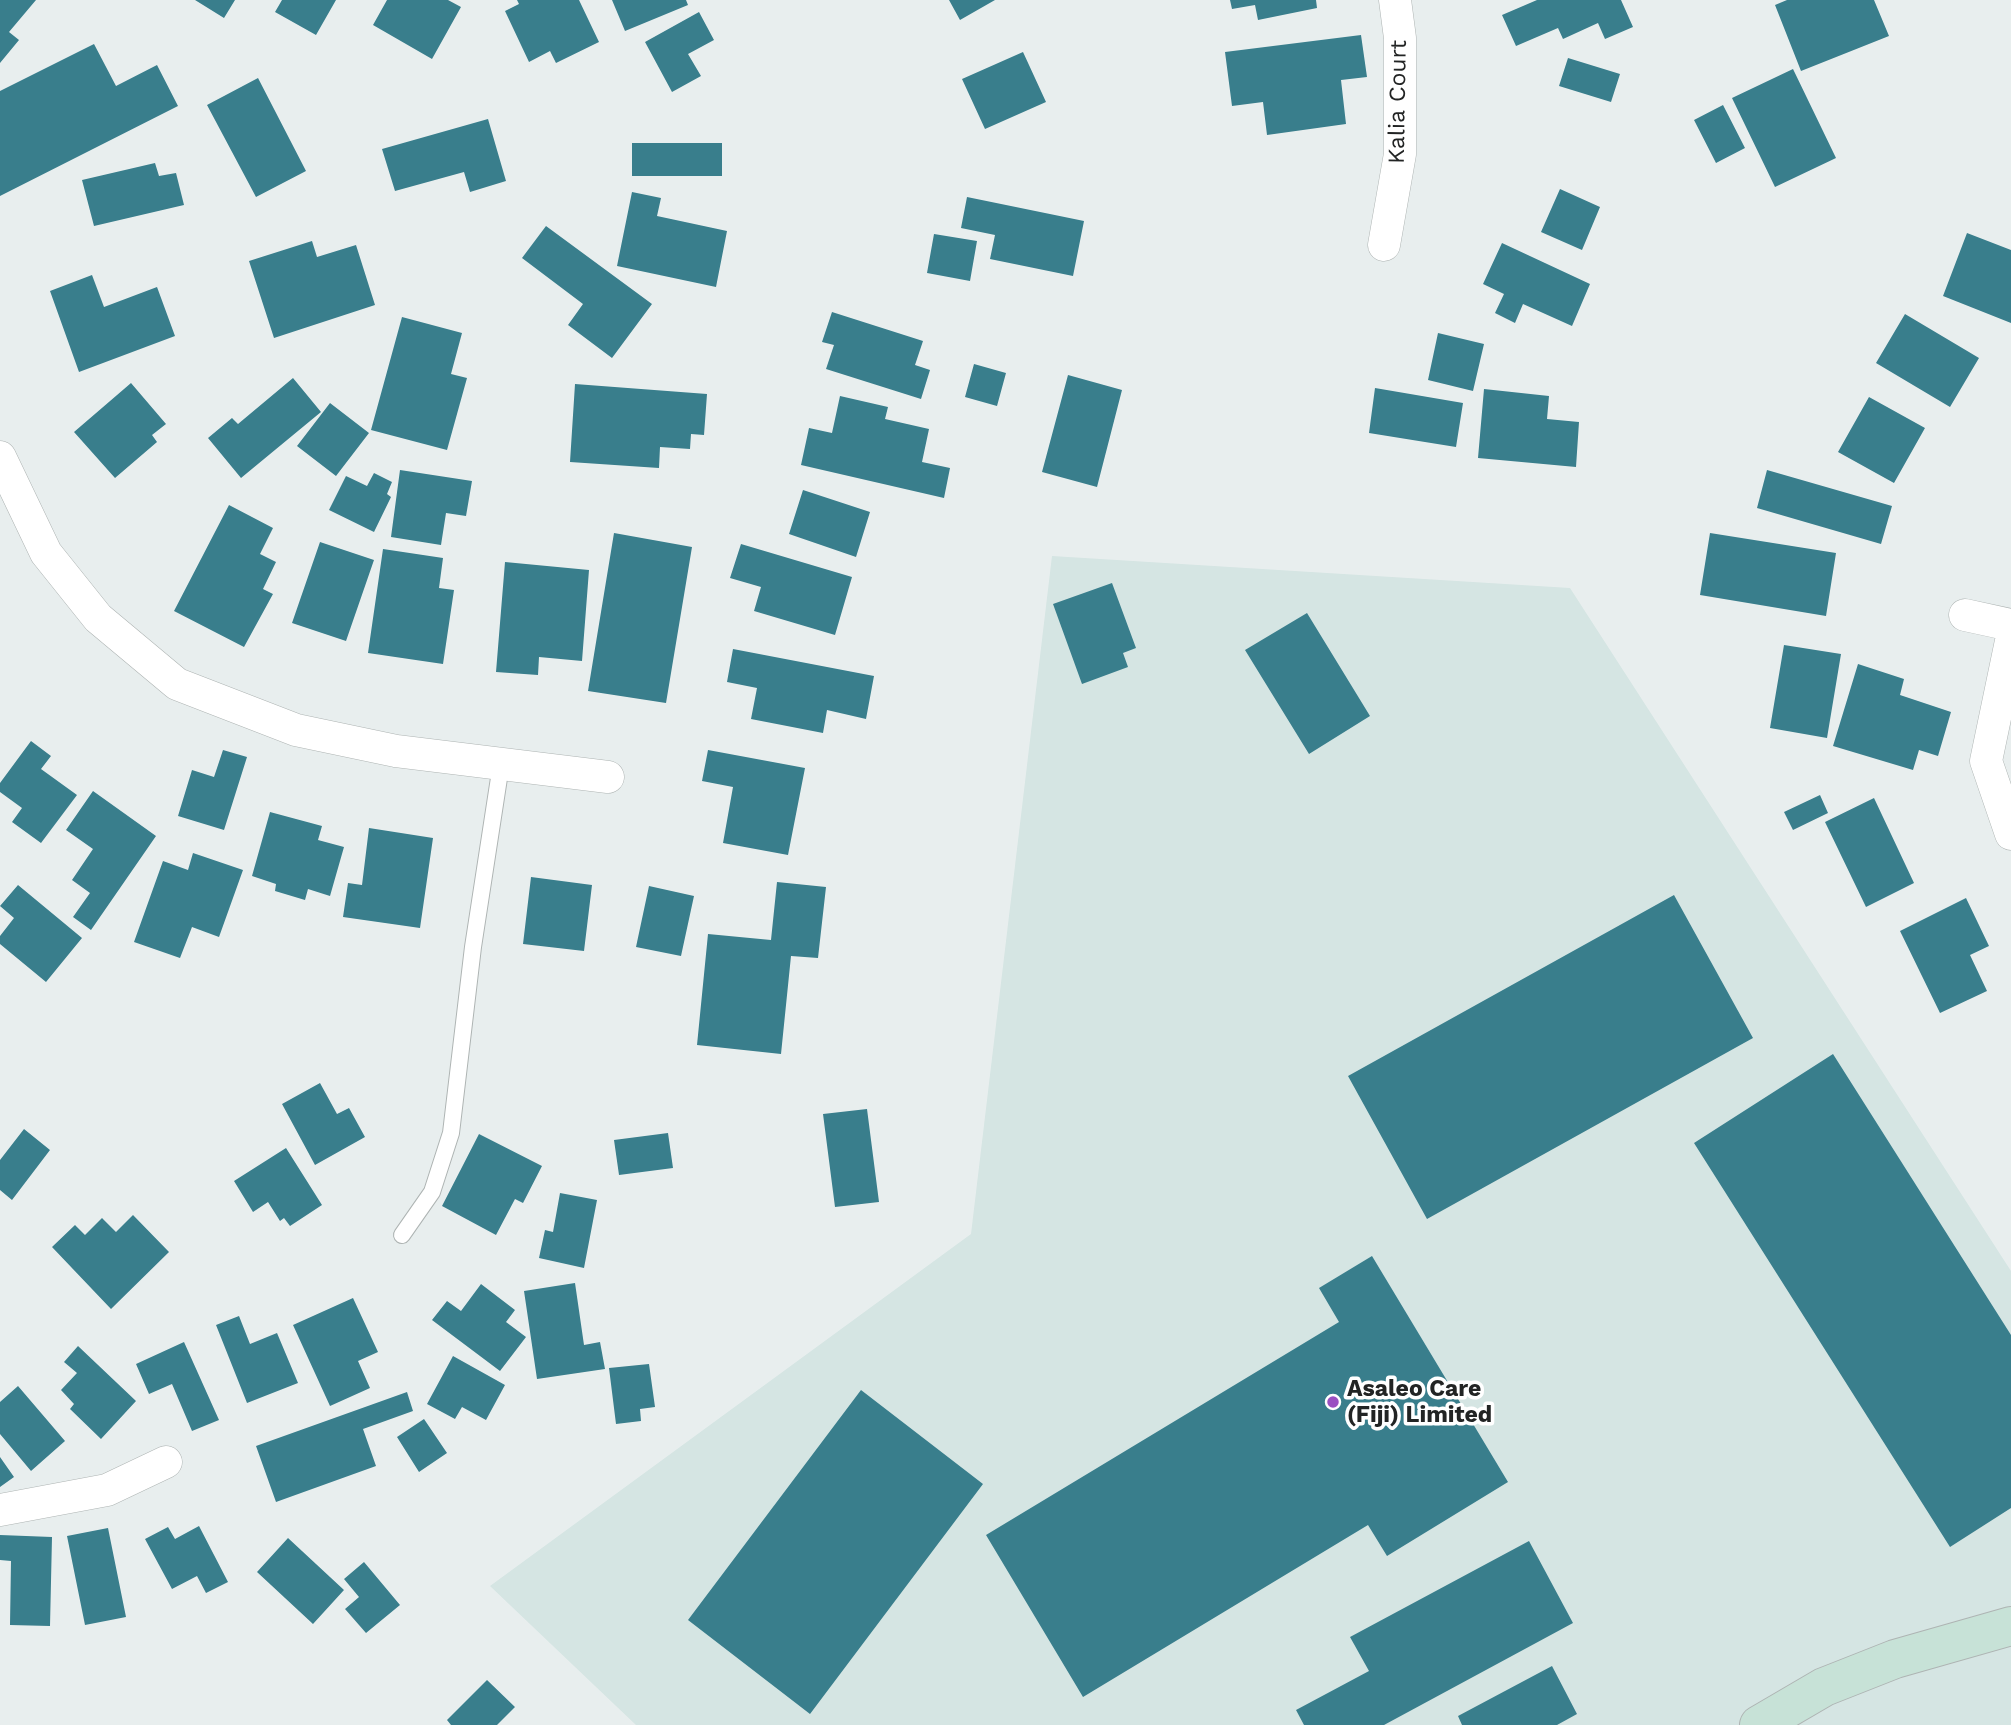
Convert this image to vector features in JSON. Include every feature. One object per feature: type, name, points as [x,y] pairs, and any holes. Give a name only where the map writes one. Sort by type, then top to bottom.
[{"type":"street","name":"Kalia Court","points":[[1384,245],[1400,154],[1400,38],[1395,0]]},
{"type":"street","points":[[0,457],[46,553],[98,618],[177,684],[296,730],[396,751],[608,777]]},
{"type":"street","points":[[1965,615],[2011,625]]},
{"type":"street","points":[[2011,641],[1986,761],[2011,834]]},
{"type":"street","points":[[0,1510],[107,1490],[166,1462]]},
{"type":"street","points":[[1759,1725],[1825,1687],[1895,1659],[2011,1626]]},
{"type":"lane","points":[[402,1235],[432,1192],[451,1133],[500,765]]},
{"type":"shaded area","points":[[1052,556],[1570,588],[2011,1271],[2011,1725],[636,1725],[490,1586],[971,1234]]},
{"type":"building","points":[[0,0],[36,0],[9,32],[19,40],[0,63]]},
{"type":"building","points":[[195,0],[235,0],[224,18]]},
{"type":"building","points":[[282,0],[336,0],[316,35],[275,12]]},
{"type":"building","points":[[387,0],[448,0],[461,7],[432,59],[373,25]]},
{"type":"building","points":[[517,0],[579,0],[599,42],[556,63],[550,51],[529,62],[505,11],[519,4]]},
{"type":"building","points":[[612,0],[686,0],[688,5],[625,31]]},
{"type":"building","points":[[949,0],[995,0],[960,20]]},
{"type":"building","points":[[1230,0],[1316,0],[1317,8],[1258,20],[1255,5],[1232,9]]},
{"type":"building","points":[[1537,0],[1621,0],[1633,27],[1605,39],[1598,23],[1563,39],[1558,28],[1516,46],[1502,15]]},
{"type":"building","points":[[1787,0],[1874,0],[1889,36],[1801,71],[1775,5]]},
{"type":"building","points":[[699,12],[714,40],[688,54],[701,76],[672,92],[645,42]]},
{"type":"building","points":[[1361,35],[1367,77],[1341,80],[1346,124],[1267,135],[1263,102],[1232,106],[1225,52]]},
{"type":"building","points":[[94,44],[116,86],[157,65],[178,106],[0,196],[0,91]]},
{"type":"building","points":[[1023,52],[1046,102],[985,129],[962,79]]},
{"type":"building","points":[[1568,58],[1620,74],[1611,102],[1559,86]]},
{"type":"building","points":[[1793,69],[1836,158],[1775,187],[1732,98]]},
{"type":"building","points":[[258,78],[306,171],[256,197],[207,105]]},
{"type":"building","points":[[1723,105],[1745,148],[1716,163],[1694,120]]},
{"type":"building","points":[[488,119],[506,181],[470,192],[464,172],[395,191],[382,149]]},
{"type":"building","points":[[632,143],[722,143],[722,176],[632,176]]},
{"type":"building","points":[[155,163],[159,176],[176,173],[184,205],[94,226],[82,180]]},
{"type":"building","points":[[1560,189],[1600,207],[1582,250],[1541,232]]},
{"type":"building","points":[[632,192],[661,198],[657,216],[727,231],[716,287],[617,266]]},
{"type":"building","points":[[967,197],[1084,221],[1073,276],[990,259],[995,235],[961,228]]},
{"type":"building","points":[[546,226],[652,304],[612,358],[568,325],[583,304],[522,258]]},
{"type":"building","points":[[1967,233],[2011,250],[2011,323],[1943,296]]},
{"type":"building","points":[[934,234],[977,241],[970,281],[927,273]]},
{"type":"building","points":[[312,241],[317,257],[356,245],[375,305],[274,338],[249,261]]},
{"type":"building","points":[[1502,243],[1590,284],[1572,326],[1523,304],[1515,323],[1495,313],[1504,294],[1483,284]]},
{"type":"building","points":[[92,275],[104,307],[157,287],[175,336],[79,372],[50,291]]},
{"type":"building","points":[[832,312],[923,341],[915,365],[930,370],[921,399],[826,369],[834,345],[822,342]]},
{"type":"building","points":[[1905,314],[1979,358],[1950,407],[1876,363]]},
{"type":"building","points":[[402,317],[462,333],[451,374],[467,378],[447,450],[371,430]]},
{"type":"building","points":[[1438,333],[1484,344],[1473,391],[1428,380]]},
{"type":"building","points":[[974,364],[1006,373],[997,406],[965,397]]},
{"type":"building","points":[[1068,375],[1122,390],[1097,487],[1042,472]]},
{"type":"building","points":[[293,378],[321,412],[241,478],[208,438],[232,418],[238,424]]},
{"type":"building","points":[[131,383],[166,424],[152,435],[157,442],[115,478],[74,432]]},
{"type":"building","points":[[575,384],[707,394],[704,435],[691,434],[690,449],[660,447],[659,468],[570,462]]},
{"type":"building","points":[[1375,388],[1463,403],[1456,447],[1369,433]]},
{"type":"building","points":[[1484,389],[1549,396],[1547,419],[1579,422],[1576,467],[1478,458]]},
{"type":"building","points":[[840,396],[888,407],[885,419],[929,429],[922,462],[950,468],[944,498],[801,465],[809,428],[832,433]]},
{"type":"building","points":[[1869,397],[1925,428],[1894,483],[1838,452]]},
{"type":"building","points":[[330,403],[369,433],[336,476],[297,446]]},
{"type":"building","points":[[400,470],[472,481],[466,516],[446,513],[441,545],[391,537]]},
{"type":"building","points":[[1767,470],[1892,506],[1881,544],[1757,508]]},
{"type":"building","points":[[374,473],[392,482],[387,494],[391,497],[374,532],[329,510],[346,476],[367,486]]},
{"type":"building","points":[[803,490],[870,512],[856,557],[789,534]]},
{"type":"building","points":[[229,505],[273,528],[260,554],[276,562],[263,589],[273,594],[244,647],[174,611]]},
{"type":"building","points":[[614,533],[692,547],[666,703],[588,691]]},
{"type":"building","points":[[1710,533],[1836,553],[1826,616],[1700,595]]},
{"type":"building","points":[[320,542],[374,560],[346,641],[292,623]]},
{"type":"building","points":[[741,544],[852,577],[835,635],[754,611],[761,587],[730,578]]},
{"type":"building","points":[[383,549],[443,558],[439,588],[454,590],[443,664],[368,653]]},
{"type":"building","points":[[505,562],[589,570],[582,661],[539,657],[538,675],[496,672]]},
{"type":"building","points":[[1112,583],[1136,648],[1123,653],[1128,667],[1082,684],[1053,604]]},
{"type":"building","points":[[1307,613],[1370,716],[1309,754],[1245,650]]},
{"type":"building","points":[[1784,645],[1841,654],[1827,738],[1770,728]]},
{"type":"building","points":[[733,649],[874,676],[866,719],[827,710],[823,733],[751,719],[757,688],[727,682]]},
{"type":"building","points":[[1858,664],[1904,679],[1900,695],[1951,712],[1938,756],[1919,750],[1913,770],[1833,746]]},
{"type":"building","points":[[31,741],[51,756],[41,769],[77,795],[41,843],[12,822],[22,808],[0,792],[0,783]]},
{"type":"building","points":[[223,750],[247,757],[224,830],[178,816],[192,770],[214,777]]},
{"type":"building","points":[[708,750],[805,768],[788,855],[723,843],[733,787],[702,781]]},
{"type":"building","points":[[93,791],[156,836],[91,930],[73,917],[90,893],[72,880],[93,849],[66,830]]},
{"type":"building","points":[[1820,795],[1828,813],[1793,830],[1784,812]]},
{"type":"building","points":[[1874,798],[1914,883],[1866,907],[1825,822]]},
{"type":"building","points":[[270,812],[322,826],[318,840],[344,847],[330,896],[308,889],[305,900],[275,891],[276,884],[252,876]]},
{"type":"building","points":[[369,828],[433,838],[420,928],[343,917],[348,883],[362,885]]},
{"type":"building","points":[[193,853],[243,870],[219,937],[192,927],[180,958],[134,942],[163,861],[188,870]]},
{"type":"building","points":[[531,877],[592,885],[584,951],[523,944]]},
{"type":"building","points":[[777,882],[826,887],[818,958],[791,956],[781,1054],[697,1045],[708,934],[771,940]]},
{"type":"building","points":[[18,885],[82,938],[46,982],[0,944],[0,936],[14,918],[0,906]]},
{"type":"building","points":[[649,886],[694,896],[681,956],[636,947]]},
{"type":"building","points":[[1674,895],[1753,1038],[1427,1219],[1348,1076]]},
{"type":"building","points":[[1966,898],[1989,946],[1970,955],[1987,991],[1940,1013],[1900,931]]},
{"type":"building","points":[[1833,1054],[2011,1335],[2011,1508],[1950,1547],[1694,1143]]},
{"type":"building","points":[[320,1083],[337,1114],[349,1108],[365,1137],[315,1165],[282,1104]]},
{"type":"building","points":[[867,1109],[879,1202],[835,1207],[823,1114]]},
{"type":"building","points":[[24,1129],[50,1150],[12,1200],[0,1190],[0,1160]]},
{"type":"building","points":[[668,1133],[673,1168],[619,1175],[614,1140]]},
{"type":"building","points":[[479,1134],[542,1166],[523,1203],[515,1199],[496,1235],[442,1206]]},
{"type":"building","points":[[286,1148],[322,1205],[290,1226],[284,1218],[280,1221],[268,1202],[253,1212],[234,1181]]},
{"type":"building","points":[[560,1193],[597,1200],[584,1268],[539,1258],[545,1230],[553,1232]]},
{"type":"building","points":[[133,1215],[169,1252],[111,1309],[52,1247],[75,1225],[85,1235],[102,1218],[116,1232]]},
{"type":"building","name":"Asaleo Care (Fiji) Limited","points":[[1372,1256],[1508,1482],[1387,1556],[1368,1525],[1083,1697],[986,1535],[1339,1322],[1319,1288]]},
{"type":"building","points":[[575,1283],[584,1345],[600,1342],[605,1369],[537,1379],[524,1291]]},
{"type":"building","points":[[481,1284],[515,1310],[506,1322],[526,1337],[500,1371],[432,1320],[447,1301],[461,1311]]},
{"type":"building","points":[[353,1298],[378,1352],[358,1361],[370,1388],[330,1406],[293,1325]]},
{"type":"building","points":[[239,1316],[250,1344],[277,1333],[298,1383],[247,1403],[216,1325]]},
{"type":"building","points":[[184,1342],[219,1420],[192,1431],[172,1384],[149,1394],[136,1364]]},
{"type":"building","points":[[78,1346],[136,1401],[101,1439],[70,1409],[74,1404],[61,1390],[77,1373],[64,1362]]},
{"type":"building","points":[[453,1356],[505,1385],[486,1420],[462,1407],[455,1419],[427,1404]]},
{"type":"building","points":[[649,1364],[655,1407],[640,1409],[641,1421],[616,1424],[609,1368]]},
{"type":"building","points":[[18,1386],[65,1441],[31,1471],[0,1434],[0,1402]]},
{"type":"building","points":[[861,1390],[983,1484],[810,1714],[688,1620]]},
{"type":"building","points":[[407,1392],[413,1411],[363,1429],[376,1466],[276,1502],[256,1446]]},
{"type":"building","points":[[424,1419],[447,1453],[419,1472],[397,1437]]},
{"type":"building","points":[[0,1457],[14,1477],[0,1487]]},
{"type":"building","points":[[199,1526],[228,1582],[206,1593],[197,1576],[172,1589],[145,1539],[168,1527],[175,1539]]},
{"type":"building","points":[[108,1528],[126,1617],[85,1625],[67,1536]]},
{"type":"building","points":[[0,1535],[52,1537],[50,1626],[10,1625],[11,1561],[0,1560]]},
{"type":"building","points":[[288,1538],[344,1590],[313,1624],[257,1572]]},
{"type":"building","points":[[1529,1541],[1573,1623],[1384,1725],[1304,1725],[1296,1710],[1369,1671],[1350,1637]]},
{"type":"building","points":[[364,1562],[400,1605],[366,1633],[345,1609],[359,1597],[344,1579]]},
{"type":"building","points":[[1552,1666],[1577,1714],[1557,1725],[1462,1725],[1458,1716]]},
{"type":"building","points":[[487,1680],[515,1707],[497,1725],[451,1725],[447,1720]]},
{"type":"place","name":"Asaleo Care (Fiji) Limited","points":[[1333,1402]]}]
